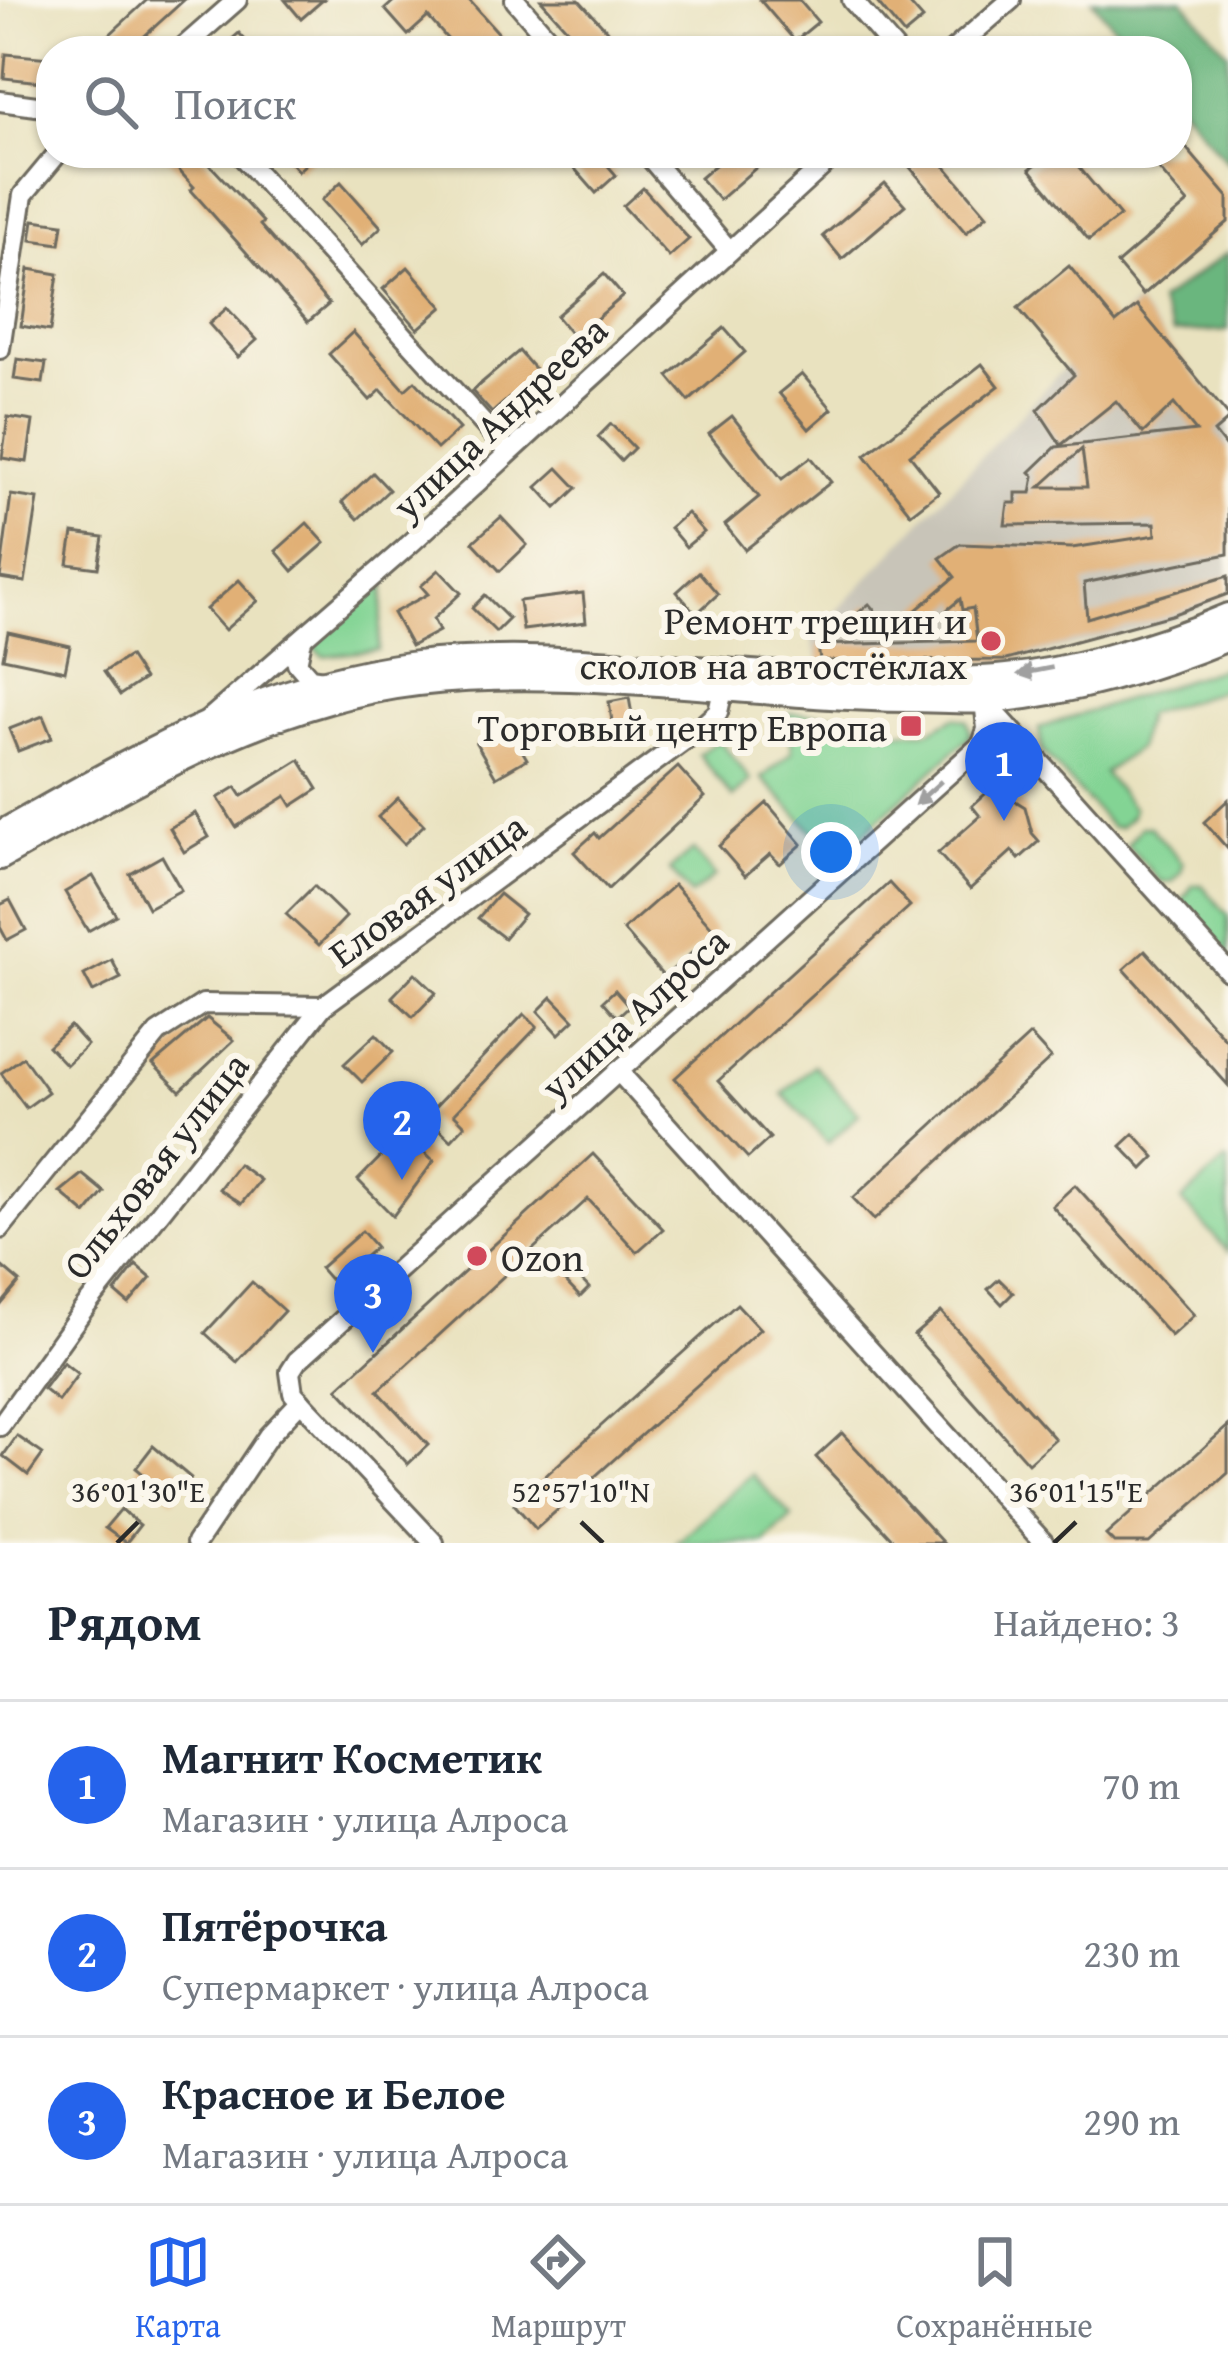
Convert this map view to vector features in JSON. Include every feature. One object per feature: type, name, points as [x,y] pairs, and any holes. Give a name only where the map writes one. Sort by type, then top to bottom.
[{"type":"main road","points":[[0,834],[202,725],[264,698],[325,680],[412,664],[481,658],[570,660],[983,690],[1024,674],[1155,643],[1228,616]]},
{"type":"main road","points":[[0,857],[210,743],[339,698],[414,683],[479,678],[723,690],[1065,687],[1228,638]]},
{"type":"street","points":[[196,36],[237,0]]},
{"type":"street","points":[[515,0],[546,36]]},
{"type":"street","points":[[852,0],[883,36]]},
{"type":"street","points":[[969,36],[1011,0]]},
{"type":"street","points":[[0,101],[36,106]]},
{"type":"street","points":[[0,349],[23,196],[46,168]]},
{"type":"street","points":[[252,168],[509,452]]},
{"type":"street","points":[[659,168],[729,250]]},
{"type":"street","name":"улица Андреева","points":[[202,725],[302,640],[820,168]]},
{"type":"street","points":[[302,640],[296,663],[310,678],[325,680]]},
{"type":"street","name":"Еловая улица","points":[[0,1229],[158,1033],[203,1004],[323,1006],[693,734],[718,712],[723,690]]},
{"type":"street","points":[[983,690],[1228,970]]},
{"type":"street","name":"улица Алроса","points":[[301,1401],[289,1384],[296,1361],[982,744],[987,729],[983,690]]},
{"type":"street","name":"Ольховая улица","points":[[0,1426],[83,1310],[323,1006]]},
{"type":"street","points":[[618,1071],[1044,1543]]},
{"type":"street","points":[[196,1543],[268,1436],[301,1401],[434,1543]]},
{"type":"shaded area","points":[[1136,303],[1228,414],[1228,597],[1172,621],[1000,664],[820,665],[811,639],[1064,368]]},
{"type":"green space","points":[[1092,0],[1183,0],[1228,53],[1228,163],[1192,120],[1192,36],[1122,36]]},
{"type":"green space","points":[[1228,252],[1228,330],[1173,333],[1159,302]]},
{"type":"green space","points":[[385,584],[378,650],[323,656],[308,641]]},
{"type":"green space","points":[[1228,666],[1228,688],[1145,715],[1138,748],[1104,773],[1133,808],[1120,827],[1111,827],[1042,751],[1039,728]]},
{"type":"green space","points":[[789,713],[855,716],[887,732],[929,731],[955,717],[967,720],[971,735],[843,852],[834,853],[762,778],[792,752]]},
{"type":"green space","points":[[719,740],[751,780],[733,798],[699,754]]},
{"type":"green space","points":[[1142,826],[1150,827],[1183,863],[1172,882],[1162,883],[1127,845]]},
{"type":"green space","points":[[693,850],[715,876],[691,895],[670,870]]},
{"type":"green space","points":[[1193,885],[1202,885],[1228,915],[1228,958],[1180,904]]},
{"type":"green space","points":[[814,1065],[859,1114],[828,1143],[783,1094]]},
{"type":"green space","points":[[1228,1162],[1228,1251],[1182,1201]]},
{"type":"green space","points":[[752,1474],[792,1517],[764,1543],[677,1543]]},
{"type":"building","points":[[147,0],[184,0],[144,36],[108,36]]},
{"type":"building","points":[[285,0],[323,0],[301,19]]},
{"type":"building","points":[[395,0],[469,0],[501,36],[445,36],[428,17],[408,35],[385,9]]},
{"type":"building","points":[[541,0],[579,0],[612,36],[573,36]]},
{"type":"building","points":[[760,0],[799,0],[818,22],[801,36],[791,36]]},
{"type":"building","points":[[875,0],[906,0],[923,19],[904,35]]},
{"type":"building","points":[[6,54],[36,57],[36,81],[4,78]]},
{"type":"building","points":[[1192,155],[1228,197],[1228,222],[1143,295],[1117,264],[1188,203],[1158,168],[1192,168]]},
{"type":"building","points":[[177,168],[213,168],[329,304],[308,322],[191,190],[194,187]]},
{"type":"building","points":[[574,168],[610,168],[616,175],[596,193]]},
{"type":"building","points":[[712,168],[756,168],[719,200],[700,178]]},
{"type":"building","points":[[911,168],[947,168],[987,215],[966,233]]},
{"type":"building","points":[[1080,168],[1120,216],[1089,240],[1030,169]]},
{"type":"building","points":[[341,182],[381,227],[362,245],[322,200]]},
{"type":"building","points":[[885,183],[905,205],[842,259],[823,236]]},
{"type":"building","points":[[643,188],[689,239],[669,257],[623,206]]},
{"type":"building","points":[[34,220],[63,224],[60,244],[31,240]]},
{"type":"building","points":[[1069,266],[1116,323],[1137,306],[1228,415],[1214,432],[1228,450],[1228,554],[1084,583],[1087,618],[1228,576],[1228,594],[1171,615],[1006,660],[820,661],[818,645],[977,641],[973,608],[962,610],[960,599],[921,632],[908,617],[955,577],[940,558],[960,544],[1072,548],[1156,535],[1155,523],[1005,525],[1008,503],[1016,503],[1016,493],[1031,493],[1034,476],[1030,472],[1056,447],[1196,431],[1174,404],[1143,433],[1116,401],[1061,445],[1038,410],[1074,375],[1018,308]],"holes":[[[1082,449],[1087,487],[1040,487]]]},
{"type":"building","points":[[408,267],[443,307],[418,329],[383,289]]},
{"type":"building","points":[[29,269],[58,274],[50,331],[21,326]]},
{"type":"building","points":[[604,274],[623,296],[574,338],[556,316]]},
{"type":"building","points":[[227,308],[257,340],[238,357],[209,324]]},
{"type":"building","points":[[724,328],[745,352],[689,401],[668,376]]},
{"type":"building","points":[[353,332],[405,390],[415,381],[459,429],[437,449],[381,390],[370,400],[329,354]]},
{"type":"building","points":[[519,351],[538,373],[492,413],[472,391]]},
{"type":"building","points":[[17,359],[46,363],[43,383],[14,379]]},
{"type":"building","points":[[982,364],[999,386],[910,455],[939,492],[911,514],[865,455]]},
{"type":"building","points":[[802,374],[832,409],[809,429],[779,393]]},
{"type":"building","points":[[732,416],[782,479],[811,457],[831,482],[745,550],[725,525],[759,497],[709,434]]},
{"type":"building","points":[[8,417],[33,421],[27,462],[2,458]]},
{"type":"building","points":[[611,424],[634,448],[621,461],[598,437]]},
{"type":"building","points":[[558,468],[577,488],[556,508],[537,487]]},
{"type":"building","points":[[373,473],[389,490],[358,519],[342,502]]},
{"type":"building","points":[[11,495],[38,499],[25,582],[0,578]]},
{"type":"building","points":[[687,513],[704,532],[686,547],[670,528]]},
{"type":"building","points":[[501,517],[527,545],[500,571],[473,542]]},
{"type":"building","points":[[307,523],[325,543],[293,571],[276,551]]},
{"type":"building","points":[[73,533],[103,537],[98,568],[68,564]]},
{"type":"building","points":[[439,570],[461,593],[433,619],[439,631],[411,646],[393,613],[428,594],[421,586]]},
{"type":"building","points":[[699,572],[718,594],[696,614],[677,592]]},
{"type":"building","points":[[239,580],[258,601],[225,630],[206,609]]},
{"type":"building","points":[[583,593],[586,622],[523,630],[519,601]]},
{"type":"building","points":[[485,595],[509,619],[496,632],[472,608]]},
{"type":"building","points":[[869,604],[880,617],[855,637],[845,624]]},
{"type":"building","points":[[8,632],[70,646],[65,671],[3,658]]},
{"type":"building","points":[[129,656],[144,679],[120,695],[104,672]]},
{"type":"building","points":[[629,698],[636,736],[615,740],[609,702]]},
{"type":"building","points":[[43,716],[52,738],[18,751],[9,729]]},
{"type":"building","points":[[507,725],[527,759],[496,777],[476,743]]},
{"type":"building","points":[[300,760],[318,789],[292,806],[286,796],[236,827],[218,798],[236,787],[242,796]]},
{"type":"building","points":[[678,767],[705,797],[608,889],[574,852],[595,833],[599,838]]},
{"type":"building","points":[[992,788],[999,797],[1025,807],[1039,841],[1019,859],[1012,851],[970,889],[938,853],[980,816],[972,806]]},
{"type":"building","points":[[398,798],[424,825],[404,844],[378,817]]},
{"type":"building","points":[[1228,800],[1228,849],[1204,822]]},
{"type":"building","points":[[767,803],[802,844],[780,864],[770,854],[745,876],[719,846]]},
{"type":"building","points":[[195,813],[209,837],[184,852],[170,828]]},
{"type":"building","points":[[162,856],[181,890],[148,908],[130,874]]},
{"type":"building","points":[[93,876],[116,915],[88,931],[65,892]]},
{"type":"building","points":[[889,883],[910,906],[718,1081],[770,1138],[748,1158],[675,1078]]},
{"type":"building","points":[[674,885],[716,932],[664,977],[623,930]]},
{"type":"building","points":[[314,886],[346,917],[319,945],[286,914]]},
{"type":"building","points":[[499,894],[524,914],[504,938],[478,918]]},
{"type":"building","points":[[10,900],[26,930],[7,940],[0,927],[0,905]]},
{"type":"building","points":[[1145,950],[1228,1042],[1228,1085],[1124,969]]},
{"type":"building","points":[[112,960],[121,978],[93,992],[84,975]]},
{"type":"building","points":[[415,973],[436,993],[413,1017],[392,997]]},
{"type":"building","points":[[615,990],[629,1006],[617,1017],[603,1001]]},
{"type":"building","points":[[552,997],[574,1020],[559,1034],[538,1011]]},
{"type":"building","points":[[524,1014],[537,1027],[454,1114],[465,1125],[451,1140],[426,1116]]},
{"type":"building","points":[[207,1018],[234,1040],[180,1091],[153,1064]]},
{"type":"building","points":[[70,1026],[87,1045],[66,1065],[48,1046]]},
{"type":"building","points":[[376,1034],[393,1052],[362,1082],[344,1064]]},
{"type":"building","points":[[1030,1035],[1051,1058],[874,1220],[853,1198]]},
{"type":"building","points":[[23,1057],[48,1092],[26,1108],[1,1073]]},
{"type":"building","points":[[404,1133],[434,1161],[393,1216],[358,1180]]},
{"type":"building","points":[[1134,1134],[1155,1157],[1143,1169],[1121,1146]]},
{"type":"building","points":[[593,1154],[663,1229],[637,1252],[588,1199],[378,1391],[428,1445],[408,1464],[338,1388]]},
{"type":"building","points":[[238,1164],[260,1180],[241,1204],[219,1189]]},
{"type":"building","points":[[82,1174],[104,1192],[86,1214],[60,1192]]},
{"type":"building","points":[[1075,1185],[1194,1315],[1171,1336],[1052,1206]]},
{"type":"building","points":[[362,1231],[376,1247],[334,1284],[320,1268]]},
{"type":"building","points":[[0,1265],[20,1282],[0,1306]]},
{"type":"building","points":[[136,1265],[151,1278],[129,1304],[115,1292]]},
{"type":"building","points":[[572,1270],[589,1288],[580,1297],[563,1279]]},
{"type":"building","points":[[999,1279],[1013,1293],[1002,1304],[988,1289]]},
{"type":"building","points":[[252,1282],[284,1311],[237,1362],[205,1333]]},
{"type":"building","points":[[737,1304],[760,1329],[536,1529],[514,1504]]},
{"type":"building","points":[[941,1312],[1055,1439],[1028,1463],[914,1335]]},
{"type":"building","points":[[63,1362],[78,1374],[58,1401],[43,1389]]},
{"type":"building","points":[[1228,1426],[1228,1473],[1149,1543],[1114,1543],[1106,1535]]},
{"type":"building","points":[[842,1433],[943,1543],[896,1543],[816,1457]]},
{"type":"building","points":[[17,1436],[43,1454],[28,1475],[3,1456]]},
{"type":"building","points":[[153,1446],[191,1478],[173,1499],[136,1468]]},
{"type":"building","points":[[121,1509],[140,1525],[126,1543],[105,1528]]},
{"type":"place","name":"Ремонт трещин и сколов на автостёклах","points":[[991,641]]},
{"type":"place","name":"Торговый центр Европа","points":[[911,726]]},
{"type":"place","name":"Магнит Косметик","points":[[1004,821]]},
{"type":"place","name":"Пятёрочка","points":[[402,1180]]},
{"type":"place","name":"Ozon","points":[[477,1256]]},
{"type":"place","name":"Красное и Белое","points":[[373,1353]]}]
